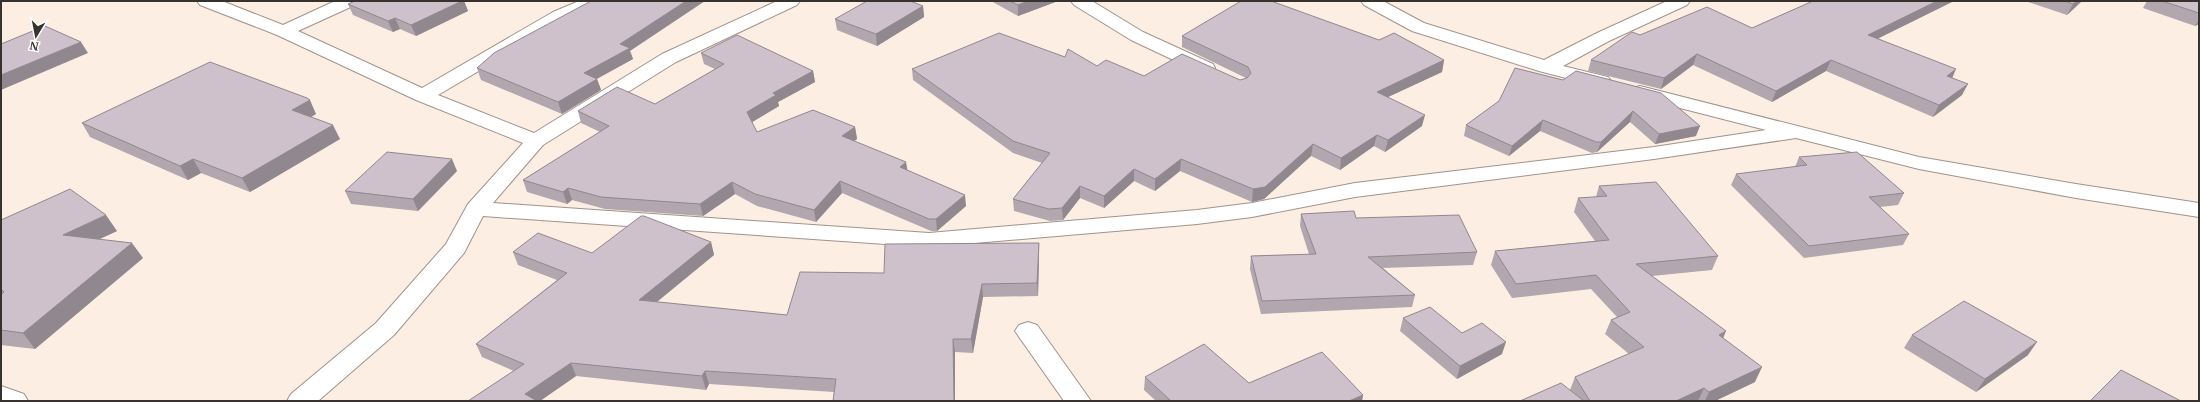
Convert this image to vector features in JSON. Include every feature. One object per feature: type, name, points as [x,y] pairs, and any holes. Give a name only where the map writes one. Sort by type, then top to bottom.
[{"type":"street","points":[[206,1],[283,31],[424,96],[536,141]]},
{"type":"street","points":[[283,31],[349,1]]},
{"type":"street","points":[[424,96],[559,16],[594,1]]},
{"type":"street","points":[[300,401],[385,329],[456,248],[476,209],[536,141],[669,58],[791,1]]},
{"type":"street","points":[[1080,1],[1137,36],[1219,74]]},
{"type":"street","points":[[1370,1],[1418,28],[1546,67],[1794,132],[1919,163],[2076,191],[2199,210]]},
{"type":"street","points":[[1546,67],[1603,36],[1681,1]]},
{"type":"street","points":[[476,209],[929,240],[1197,217],[1252,210],[1355,190],[1654,153],[1794,132]]},
{"type":"street","points":[[1028,331],[1078,401]]},
{"type":"street","points":[[1,396],[15,401]]},
{"type":"building","points":[[355,1],[462,1],[411,25],[395,18],[388,21],[348,4]]},
{"type":"building","points":[[591,1],[686,1],[620,44],[630,48],[584,73],[597,79],[558,102],[477,68],[494,53]]},
{"type":"building","points":[[867,1],[910,1],[923,6],[876,34],[835,19]]},
{"type":"building","points":[[1010,1],[1028,1],[1018,5]]},
{"type":"building","points":[[1241,1],[1271,1],[1379,40],[1394,33],[1444,60],[1377,92],[1425,115],[1388,140],[1377,135],[1341,158],[1313,144],[1265,187],[1253,189],[1181,159],[1155,179],[1134,169],[1104,196],[1080,186],[1062,208],[1049,209],[1013,199],[1050,153],[1013,141],[912,69],[999,33],[1065,57],[1068,49],[1097,66],[1106,60],[1144,76],[1182,54],[1240,80],[1247,78],[1251,73],[1248,67],[1182,36]]},
{"type":"building","points":[[1813,1],[1937,1],[1868,35],[1956,69],[1947,76],[1968,84],[1939,105],[1831,60],[1776,91],[1697,54],[1664,78],[1591,60],[1632,32],[1640,35],[1707,7],[1752,28]]},
{"type":"building","points":[[2065,1],[2076,1],[2073,4]]},
{"type":"building","points":[[2162,1],[2199,1],[2199,13]]},
{"type":"building","points":[[45,26],[81,42],[1,75],[1,44]]},
{"type":"building","points":[[737,35],[813,71],[773,93],[776,95],[747,112],[757,132],[813,110],[855,127],[842,136],[906,162],[900,167],[965,195],[936,219],[929,219],[840,181],[814,210],[755,194],[732,182],[700,204],[601,197],[568,188],[563,192],[523,180],[609,126],[578,111],[617,87],[655,104],[724,64],[701,53]]},
{"type":"building","points":[[210,62],[307,98],[310,100],[292,110],[333,125],[242,178],[193,159],[180,166],[82,123]]},
{"type":"building","points":[[1515,68],[1563,80],[1576,71],[1661,93],[1700,126],[1659,134],[1633,111],[1601,142],[1596,142],[1543,120],[1512,146],[1466,125],[1499,101]]},
{"type":"building","points":[[387,152],[452,159],[413,199],[345,191]]},
{"type":"building","points":[[1857,152],[1904,193],[1869,197],[1909,234],[1809,246],[1736,174],[1807,165],[1799,157]]},
{"type":"building","points":[[1656,182],[1718,256],[1636,264],[1726,331],[1719,335],[1762,367],[1709,392],[1704,388],[1676,401],[1590,401],[1575,377],[1644,347],[1611,320],[1630,312],[1596,275],[1516,284],[1495,251],[1609,240],[1578,198],[1607,196],[1599,186]]},
{"type":"building","points":[[70,189],[106,215],[63,235],[132,243],[23,333],[1,330],[1,294],[4,292],[1,289],[1,220]]},
{"type":"building","points":[[1354,211],[1356,218],[1459,215],[1477,252],[1368,257],[1415,295],[1262,301],[1251,256],[1316,254],[1301,214]]},
{"type":"building","points":[[641,216],[711,242],[639,300],[787,315],[800,272],[884,273],[885,244],[1039,243],[1037,283],[982,284],[971,339],[953,339],[954,401],[833,401],[836,379],[705,371],[702,376],[571,363],[525,394],[537,401],[468,401],[524,364],[476,344],[567,273],[513,252],[538,233],[592,253]]},
{"type":"building","points":[[1964,301],[2037,342],[1985,379],[1912,335]]},
{"type":"building","points":[[1430,307],[1462,333],[1482,323],[1506,342],[1460,366],[1403,318]]},
{"type":"building","points":[[1204,344],[1249,383],[1322,352],[1363,395],[1349,401],[1171,401],[1145,377]]},
{"type":"building","points":[[2121,370],[2181,401],[2090,401]]},
{"type":"building","points":[[1561,383],[1584,401],[1520,401]]}]
